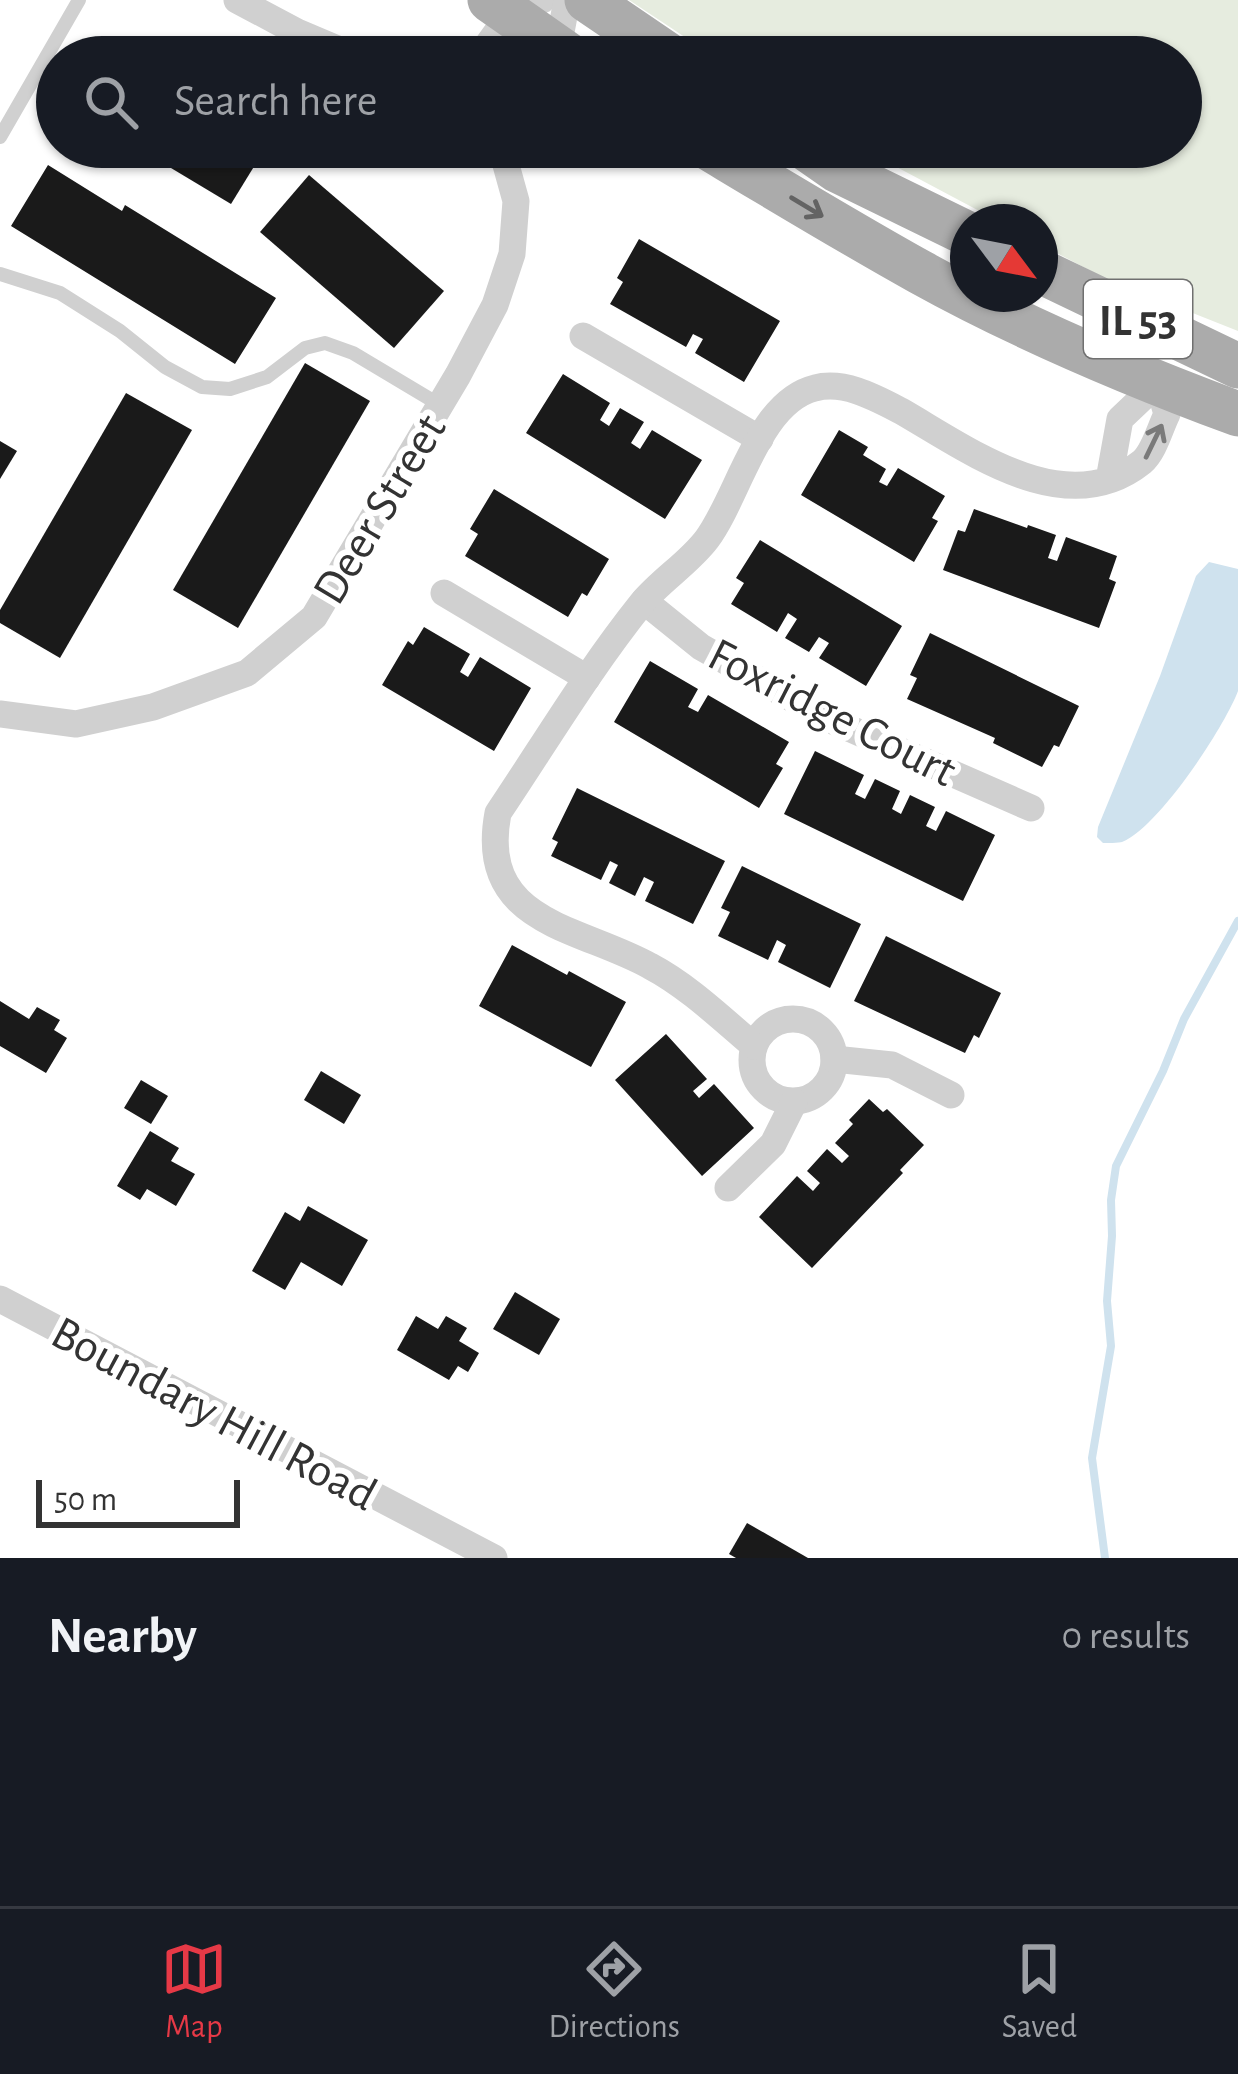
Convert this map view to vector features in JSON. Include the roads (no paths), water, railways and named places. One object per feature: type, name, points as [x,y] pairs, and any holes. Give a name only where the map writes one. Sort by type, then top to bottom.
[{"type":"main road","points":[[587,0],[640,36]]},
{"type":"main road","points":[[514,5],[543,36]]},
{"type":"main road","name":"IL 53","points":[[742,168],[920,272],[1017,321],[1168,360],[1238,366]]},
{"type":"main road","points":[[834,168],[950,225]]},
{"type":"main road","name":"IL 53","points":[[1058,284],[1238,414]]},
{"type":"street","points":[[237,0],[306,36]]},
{"type":"street","points":[[562,36],[567,0]]},
{"type":"street","points":[[493,36],[514,5]]},
{"type":"street","name":"Deer Street","points":[[0,714],[76,724],[153,707],[247,673],[314,617],[495,305],[512,254],[516,201],[507,168]]},
{"type":"street","points":[[584,336],[760,440]]},
{"type":"street","points":[[1109,480],[1120,419],[1168,360]]},
{"type":"street","points":[[754,1046],[651,966],[537,917],[511,893],[495,864],[493,836],[498,813],[644,601],[706,540],[760,440],[787,401],[816,387],[841,387],[879,399],[996,466],[1047,484],[1089,485],[1145,460],[1167,414],[1168,360]]},
{"type":"street","points":[[444,592],[587,678]]},
{"type":"street","name":"Foxridge Court","points":[[644,601],[700,646],[828,719],[1030,808]]},
{"type":"street","points":[[799,1019],[824,1032],[834,1059],[827,1083],[807,1099],[794,1102],[781,1100],[759,1085],[751,1059],[761,1034],[772,1024],[799,1019]]},
{"type":"street","points":[[834,1059],[892,1065],[951,1095]]},
{"type":"street","points":[[728,1188],[772,1144],[794,1102]]},
{"type":"street","name":"Boundary Hill Road","points":[[0,1299],[494,1558]]},
{"type":"lane","points":[[58,36],[79,0]]},
{"type":"lane","points":[[0,136],[36,74]]},
{"type":"lane","points":[[0,274],[60,292],[165,367],[202,387],[230,389],[267,376],[305,348],[325,343],[353,353],[440,405]]},
{"type":"water","points":[[1209,562],[1238,569],[1238,691],[1205,751],[1171,798],[1137,833],[1122,842],[1103,843],[1097,837],[1098,827],[1196,576]]},
{"type":"waterway","points":[[1105,1558],[1092,1458],[1111,1346],[1107,1301],[1116,1166],[1184,1019],[1238,921]]}]
